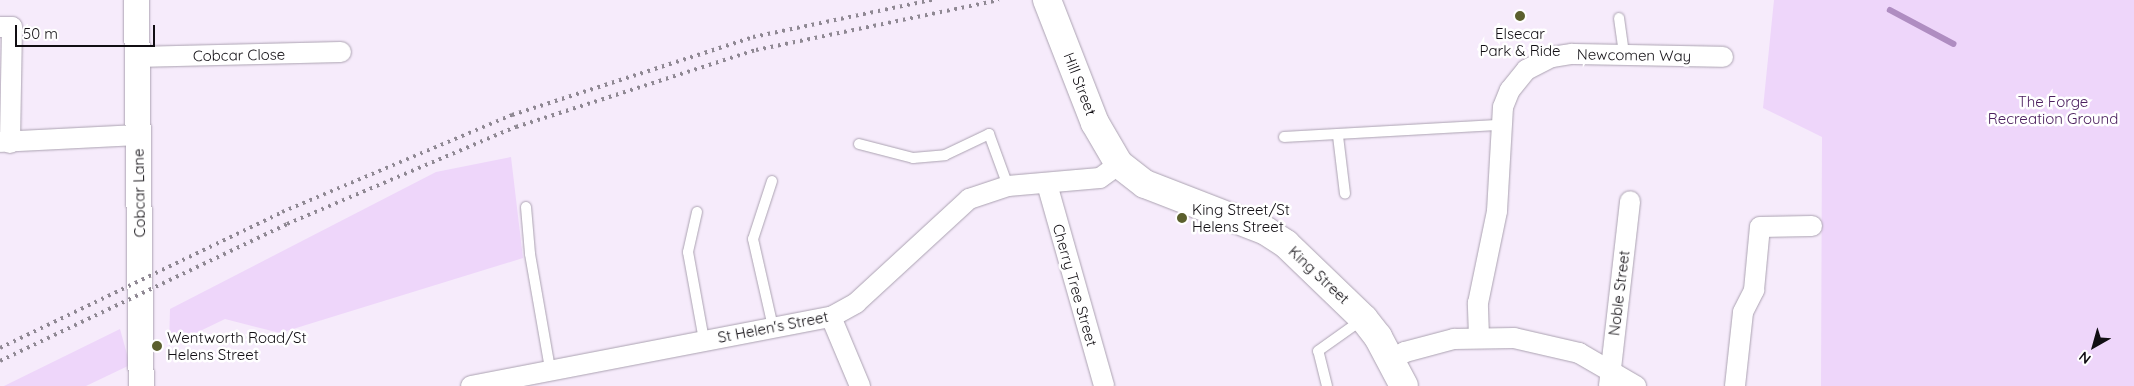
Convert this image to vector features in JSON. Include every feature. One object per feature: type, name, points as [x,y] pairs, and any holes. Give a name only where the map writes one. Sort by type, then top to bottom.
[{"type":"main road","name":"Hill Street","points":[[1047,0],[1095,123],[1119,164]]},
{"type":"main road","name":"King Street","points":[[1119,164],[1145,184],[1266,232],[1305,260],[1364,319],[1391,360],[1404,386]]},
{"type":"street","name":"Cobcar Lane","points":[[136,0],[141,386]]},
{"type":"street","points":[[0,27],[12,27],[5,143],[138,135]]},
{"type":"street","name":"Cobcar Close","points":[[136,58],[342,52]]},
{"type":"street","name":"Newcomen Way","points":[[1480,337],[1478,295],[1497,211],[1501,125],[1510,90],[1526,70],[1538,62],[1572,54],[1624,53],[1723,57]]},
{"type":"street","name":"St Helen's Street","points":[[471,386],[550,369],[831,317],[856,303],[969,199],[1008,186],[1100,178],[1119,164]]},
{"type":"street","name":"Cherry Tree Street","points":[[1047,184],[1104,386]]},
{"type":"street","name":"Noble Street","points":[[1610,377],[1630,201]]},
{"type":"street","points":[[1736,386],[1743,312],[1754,290],[1760,227],[1812,226]]},
{"type":"street","points":[[831,317],[860,386]]},
{"type":"street","points":[[1391,360],[1423,346],[1480,337],[1554,345],[1610,377],[1636,386]]},
{"type":"lane","points":[[1619,18],[1624,53]]},
{"type":"lane","points":[[1284,137],[1338,136],[1501,125]]},
{"type":"lane","points":[[860,144],[913,158],[946,154],[989,134],[1008,186]]},
{"type":"lane","points":[[1338,136],[1344,194]]},
{"type":"lane","points":[[772,181],[753,239],[774,327]]},
{"type":"lane","points":[[526,207],[530,254],[550,369]]},
{"type":"lane","points":[[697,212],[688,252],[704,340]]},
{"type":"lane","points":[[1327,386],[1318,351],[1364,319]]},
{"type":"green space","name":"The Forge Recreation Ground","points":[[1774,0],[2134,0],[2134,386],[1821,386],[1822,137],[1763,108]]},
{"type":"green space","points":[[511,157],[523,258],[280,333],[225,319],[169,346],[170,309],[436,172]]},
{"type":"green space","points":[[120,329],[130,365],[86,386],[4,386]]},
{"type":"waterway","points":[[1890,10],[1954,44]]},
{"type":"railway","points":[[0,348],[282,212],[512,115],[753,37],[932,0]]},
{"type":"railway","points":[[0,361],[287,224],[516,127],[756,50],[999,0]]},
{"type":"place","name":"Elsecar Park & Ride","points":[[1520,16]]},
{"type":"place","name":"King Street/St Helens Street","points":[[1182,218]]},
{"type":"place","name":"Wentworth Road/St Helens Street","points":[[157,346]]}]
